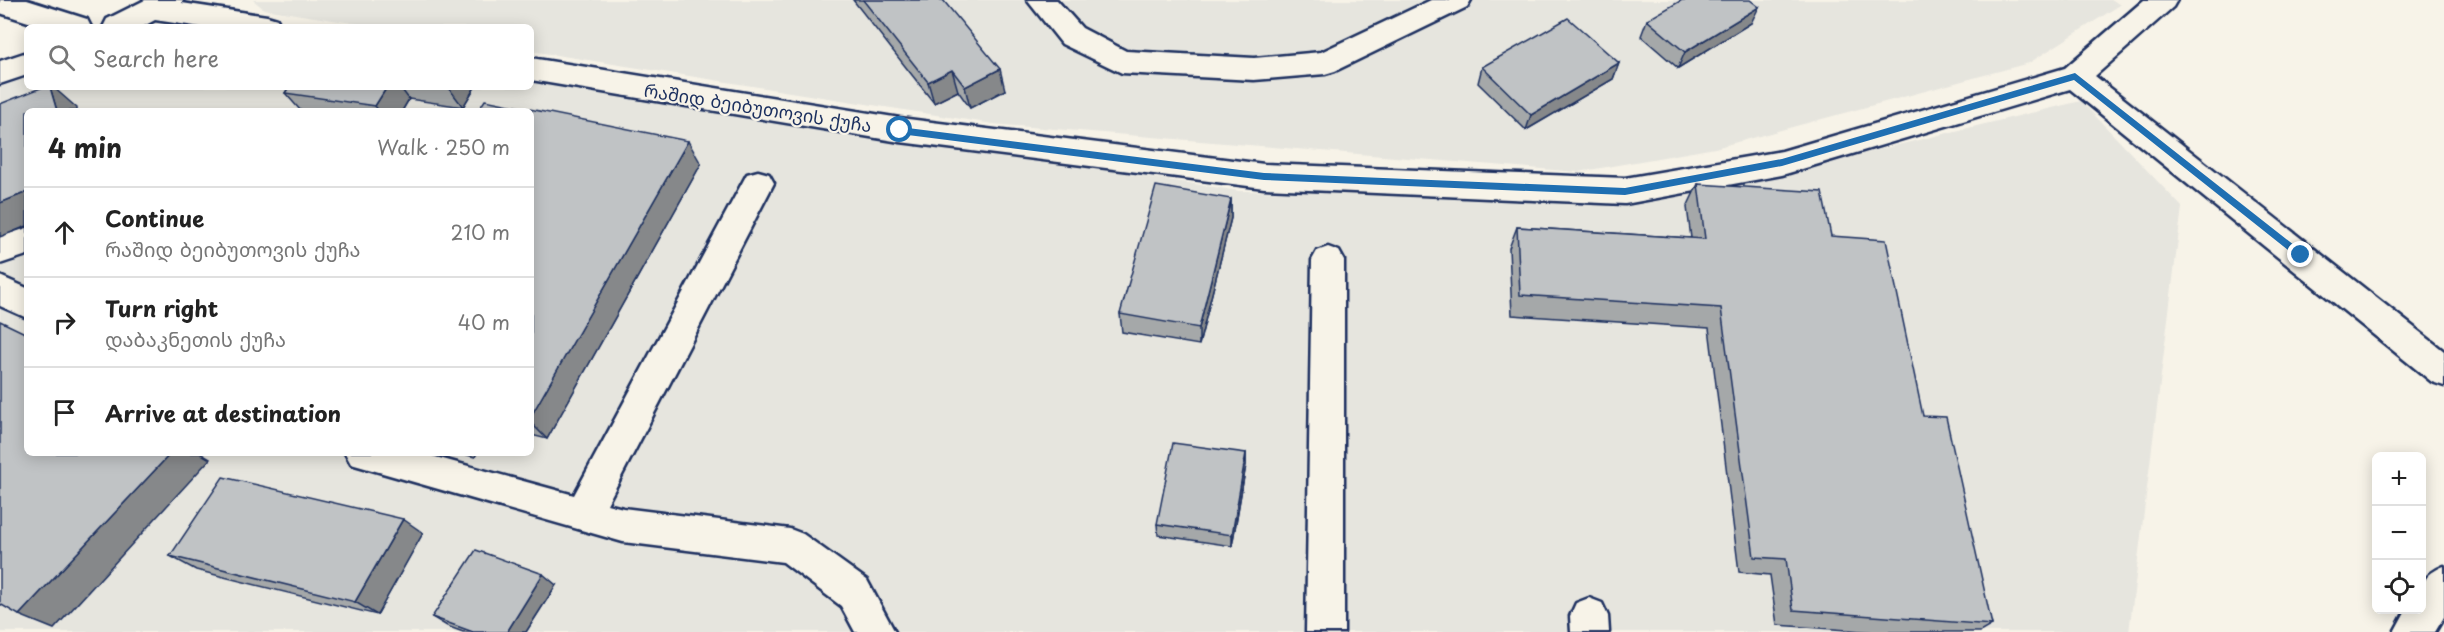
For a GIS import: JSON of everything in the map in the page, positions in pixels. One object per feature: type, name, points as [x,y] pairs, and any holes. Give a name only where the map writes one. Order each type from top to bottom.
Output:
[{"type":"street","points":[[1041,0],[1072,36],[1122,62],[1254,69],[1325,63],[1457,0]]},
{"type":"street","name":"რაშიდ ბეიბუთოვის ქუჩა","points":[[534,69],[900,130],[1264,176],[1625,191],[1782,163],[2075,76],[2163,0]]},
{"type":"street","points":[[0,2],[68,24]]},
{"type":"street","points":[[123,24],[162,4],[253,24]]},
{"type":"street","points":[[0,73],[24,64]]},
{"type":"street","points":[[2075,76],[2444,371]]},
{"type":"street","points":[[583,514],[758,183]]},
{"type":"street","points":[[0,251],[24,242]]},
{"type":"street","points":[[1326,632],[1328,260]]},
{"type":"street","points":[[0,290],[24,302]]},
{"type":"street","points":[[374,456],[623,525],[790,546],[854,594],[876,632]]},
{"type":"street","points":[[2413,632],[2444,584]]},
{"type":"shaded area","points":[[253,0],[2113,0],[2120,5],[2029,63],[1715,148],[1578,172],[993,124],[534,51],[534,24],[358,24],[264,9]]},
{"type":"shaded area","points":[[24,71],[24,90],[534,90],[534,80],[1239,191],[1682,197],[2081,101],[2182,207],[2129,632],[0,632],[0,81]]},
{"type":"building","points":[[863,0],[943,0],[1000,69],[965,87],[952,70],[928,82]]},
{"type":"building","points":[[1682,0],[1750,0],[1759,7],[1685,52],[1647,20]]},
{"type":"building","points":[[1568,18],[1619,63],[1531,115],[1482,67]]},
{"type":"building","points":[[35,90],[51,90],[56,108],[24,108],[24,193],[0,203],[0,104]]},
{"type":"building","points":[[287,90],[385,90],[375,106],[285,93]]},
{"type":"building","points":[[485,100],[525,108],[480,108]]},
{"type":"building","points":[[534,110],[688,141],[534,411]]},
{"type":"building","points":[[1698,184],[1822,192],[1831,236],[1886,240],[1923,416],[1946,417],[1992,625],[1793,610],[1786,559],[1754,557],[1721,308],[1520,295],[1517,227],[1705,239]]},
{"type":"building","points":[[1156,186],[1231,199],[1199,328],[1120,314]]},
{"type":"building","points":[[0,321],[24,333],[24,456],[168,456],[19,615],[0,604]]},
{"type":"building","points":[[1173,443],[1246,453],[1232,535],[1157,524]]},
{"type":"building","points":[[223,477],[403,519],[355,602],[170,556]]},
{"type":"building","points":[[476,550],[543,574],[507,632],[473,632],[432,617]]},
{"type":"route","points":[[900,130],[1264,176],[1625,191],[1782,163],[2075,76],[2301,255]]}]
